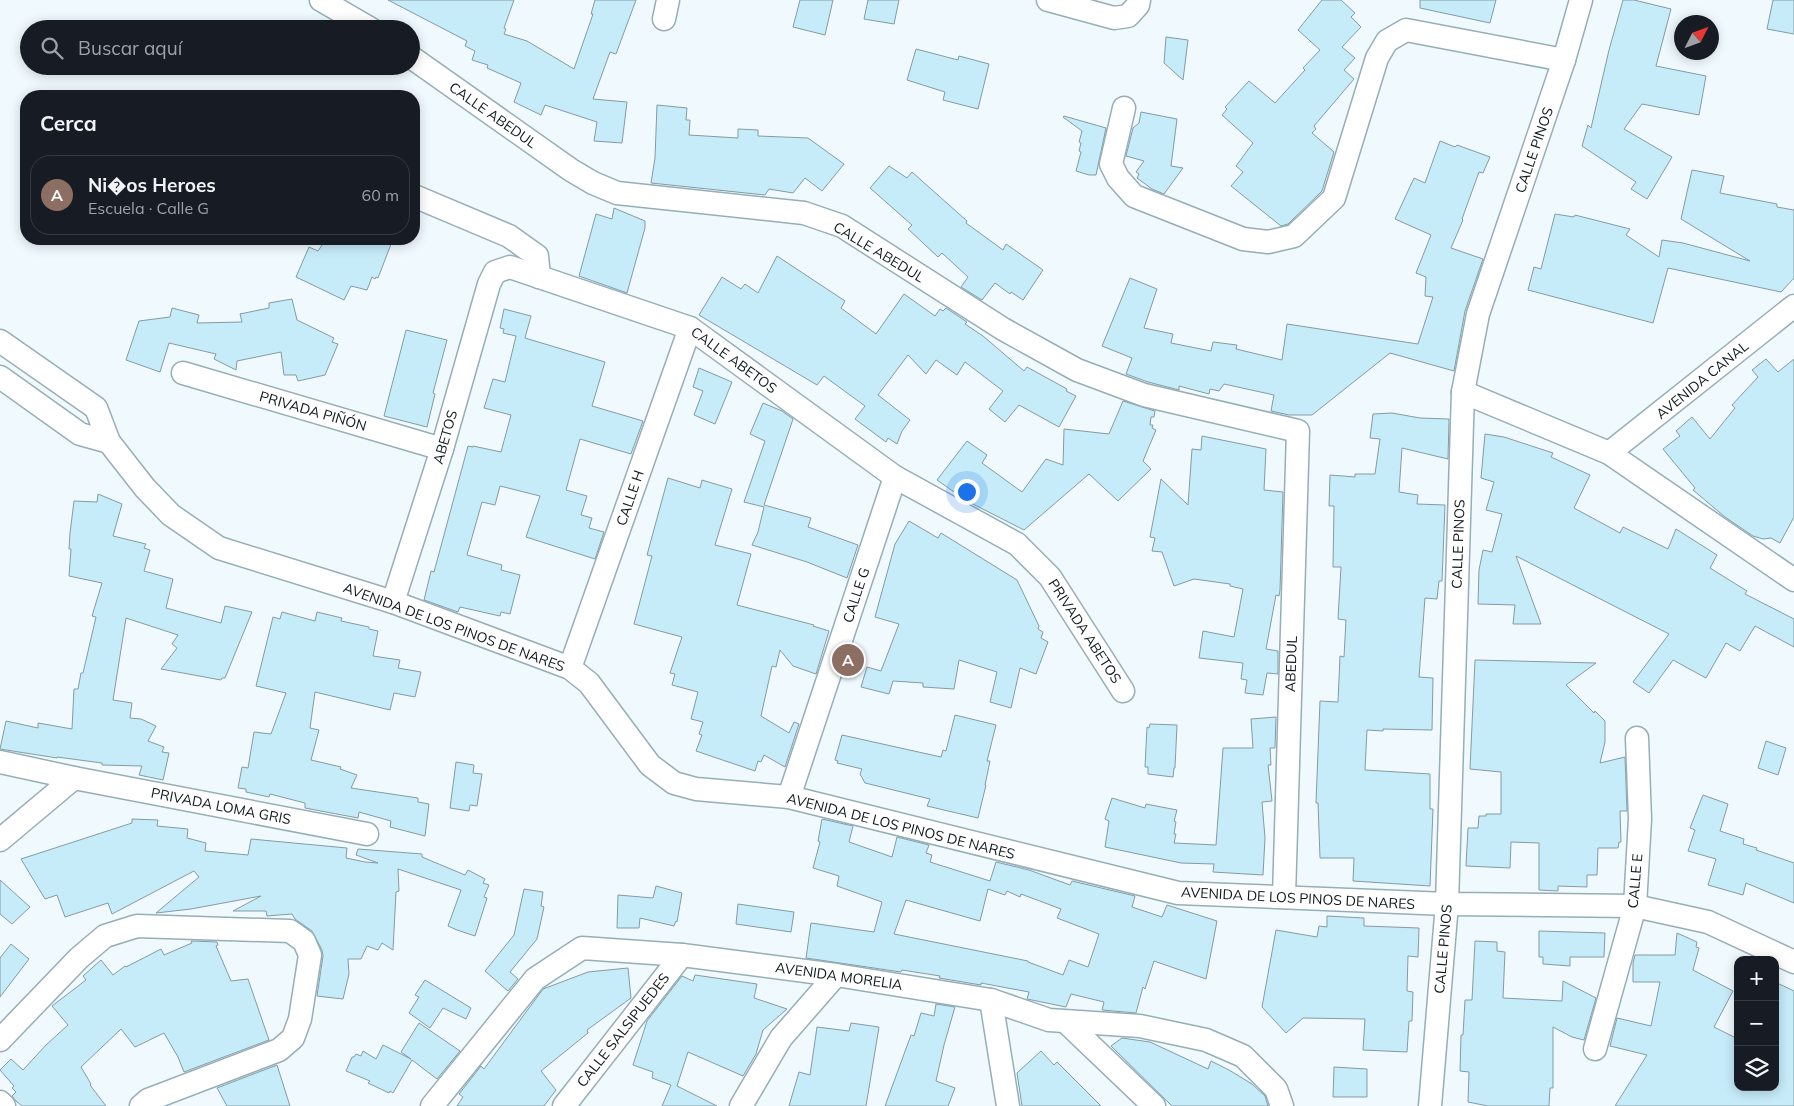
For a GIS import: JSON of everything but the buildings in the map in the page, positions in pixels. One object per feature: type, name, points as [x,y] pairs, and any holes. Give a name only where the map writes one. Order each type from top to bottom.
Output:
[{"type":"street","points":[[321,0],[355,20]]},
{"type":"street","points":[[1048,0],[1114,18],[1128,16],[1138,5],[1139,0]]},
{"type":"street","name":"CALLE PINOS","points":[[1430,1106],[1447,904],[1463,392],[1478,314],[1564,60],[1581,0]]},
{"type":"street","points":[[1124,108],[1111,164],[1118,178],[1134,196],[1243,239],[1268,242],[1294,236],[1334,198],[1377,58],[1388,42],[1406,30],[1564,60]]},
{"type":"street","name":"CALLE ABEDUL","points":[[420,63],[571,170],[593,183],[617,193],[804,213],[842,226],[1004,329],[1077,370],[1144,395],[1298,431]]},
{"type":"street","points":[[420,199],[509,236],[537,256],[540,278]]},
{"type":"street","name":"CALLE ABETOS","points":[[495,272],[510,267],[690,328],[895,477]]},
{"type":"street","name":"ABETOS","points":[[393,602],[442,449],[489,284],[495,272]]},
{"type":"street","name":"AVENIDA CANAL","points":[[1609,454],[1794,306]]},
{"type":"street","name":"CALLE H","points":[[570,668],[690,328]]},
{"type":"street","name":"AVENIDA DE LOS PINOS DE NARES","points":[[0,341],[96,408],[109,442],[145,488],[170,515],[219,548],[393,602],[570,668],[589,683],[650,765],[674,782],[696,789],[790,797],[1178,893],[1447,904],[1635,906],[1708,922],[1794,962]]},
{"type":"street","name":"PRIVADA PIÑÓN","points":[[183,373],[442,449]]},
{"type":"street","points":[[0,377],[80,434],[109,442]]},
{"type":"street","points":[[1463,392],[1609,454],[1793,577]]},
{"type":"street","name":"ABEDUL","points":[[1284,897],[1298,431]]},
{"type":"street","name":"PRIVADA ABETOS","points":[[895,477],[1018,544],[1050,577],[1123,690]]},
{"type":"street","name":"CALLE G","points":[[790,797],[895,477]]},
{"type":"street","name":"CALLE E","points":[[1595,1049],[1635,906],[1640,819],[1638,738]]},
{"type":"street","name":"PRIVADA LOMA GRIS","points":[[0,762],[367,834]]},
{"type":"street","points":[[0,840],[74,778]]},
{"type":"street","points":[[0,1040],[79,958],[105,936],[137,926],[290,931],[304,941],[310,955],[300,1019],[293,1038],[279,1050],[148,1100],[141,1106]]},
{"type":"street","name":"AVENIDA MORELIA","points":[[432,1106],[535,979],[582,948],[682,955],[836,975],[991,1000],[1049,1020],[1140,1026],[1206,1040],[1243,1056],[1276,1089],[1282,1106]]},
{"type":"street","name":"CALLE SALSIPUEDES","points":[[564,1106],[682,955]]},
{"type":"street","points":[[741,1106],[781,1038],[836,975]]},
{"type":"street","points":[[991,1000],[1008,1106]]},
{"type":"street","points":[[1066,1022],[1154,1106]]},
{"type":"street","points":[[0,1102],[4,1106]]},
{"type":"place","name":"Ni�os Heroes","points":[[848,660]]}]
